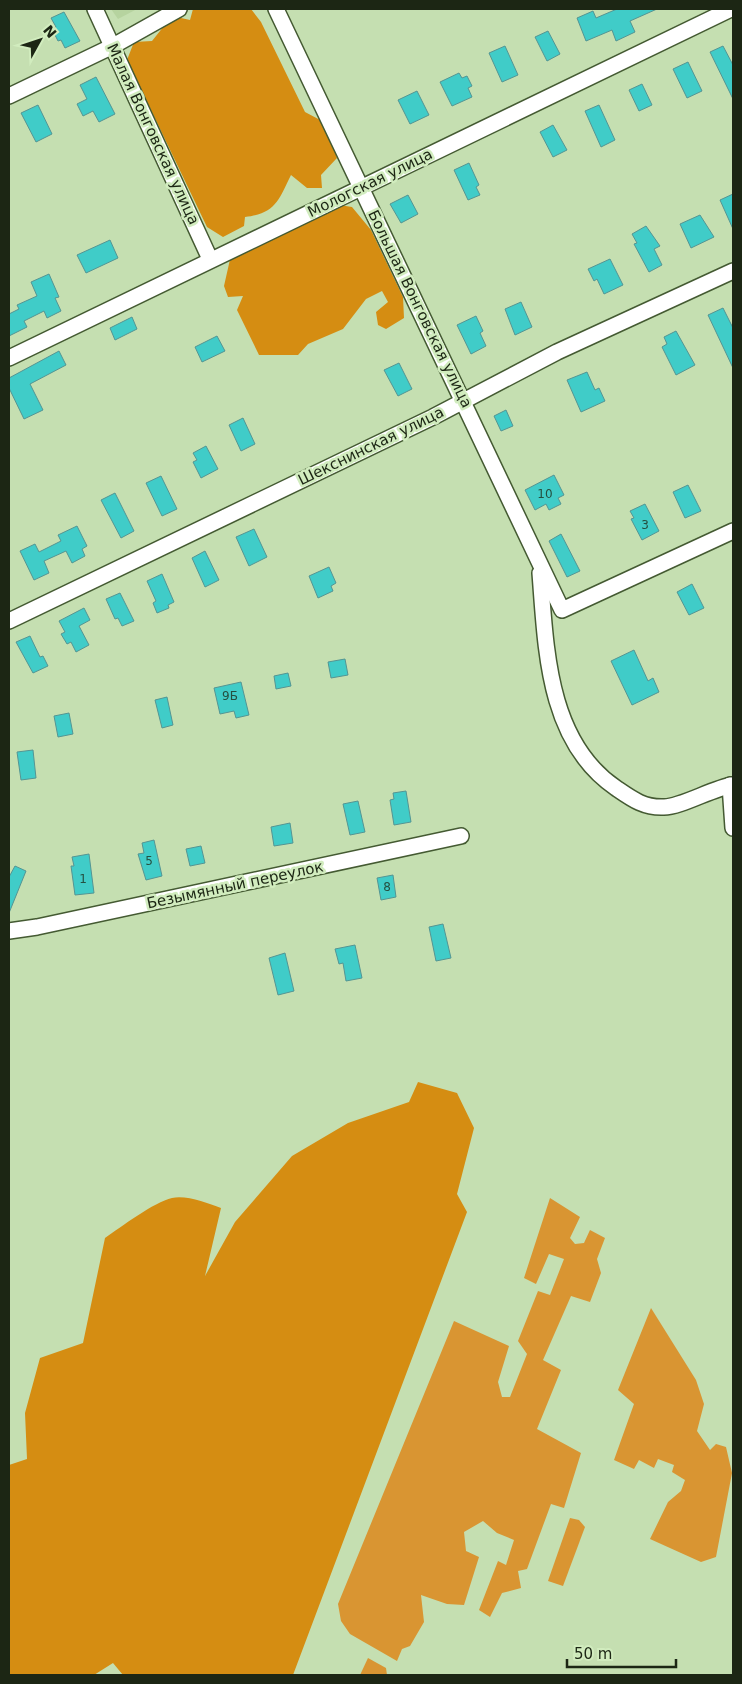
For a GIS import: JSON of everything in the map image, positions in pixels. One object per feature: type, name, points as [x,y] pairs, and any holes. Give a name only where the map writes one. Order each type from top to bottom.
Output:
[{"type":"street","name":"Малая Вонговская улица","points":[[95,9],[210,259]]},
{"type":"street","points":[[9,96],[113,46],[179,9]]},
{"type":"street","name":"Большая Вонговская улица","points":[[276,9],[562,610],[733,531]]},
{"type":"street","name":"Мологская улица","points":[[9,358],[190,272],[210,259],[731,9]]},
{"type":"street","name":"Шекснинская улица","points":[[9,622],[433,417],[557,352],[733,271]]},
{"type":"street","points":[[540,563],[546,660],[564,723],[587,762],[606,781],[640,805],[666,807],[732,785],[733,828]]},
{"type":"street","name":"Безымянный переулок","points":[[9,931],[46,925],[461,836]]},
{"type":"shaded area","points":[[111,9],[137,9],[118,19]]},
{"type":"shaded area","points":[[193,9],[251,9],[261,22],[305,112],[322,121],[331,139],[337,158],[321,175],[322,188],[307,188],[291,175],[279,199],[270,209],[245,217],[244,226],[223,237],[207,227],[127,60],[134,42],[152,41],[172,16],[190,20]]},
{"type":"shaded area","points":[[333,204],[352,207],[371,230],[403,297],[404,318],[386,329],[378,325],[376,312],[388,302],[382,291],[366,299],[343,329],[308,344],[298,355],[259,355],[237,310],[243,296],[228,297],[224,286],[231,255]]},
{"type":"shaded area","points":[[418,1082],[457,1093],[474,1128],[457,1194],[467,1212],[293,1675],[123,1675],[113,1663],[94,1675],[9,1675],[9,1465],[27,1459],[25,1413],[40,1358],[83,1343],[105,1238],[147,1210],[172,1198],[190,1199],[221,1208],[205,1276],[235,1222],[292,1156],[348,1123],[409,1102]]},
{"type":"shaded area","points":[[550,1198],[580,1217],[570,1238],[575,1244],[584,1243],[590,1230],[605,1238],[597,1259],[601,1273],[590,1302],[571,1296],[543,1360],[561,1370],[537,1429],[581,1453],[564,1508],[551,1504],[527,1569],[518,1571],[521,1588],[502,1593],[490,1617],[479,1610],[498,1561],[506,1565],[514,1540],[497,1533],[483,1521],[464,1532],[466,1551],[479,1557],[464,1605],[447,1604],[421,1595],[424,1622],[410,1646],[402,1649],[397,1661],[350,1634],[341,1621],[338,1604],[454,1321],[509,1346],[498,1382],[502,1397],[510,1397],[527,1354],[518,1341],[538,1291],[550,1295],[564,1259],[549,1254],[536,1284],[524,1278]]},
{"type":"shaded area","points":[[651,1308],[696,1380],[704,1404],[697,1431],[710,1450],[716,1444],[726,1447],[732,1473],[716,1557],[701,1562],[650,1539],[668,1502],[681,1491],[685,1480],[672,1472],[674,1465],[658,1459],[654,1468],[639,1460],[634,1469],[614,1460],[634,1404],[618,1390]]},
{"type":"shaded area","points":[[570,1518],[579,1520],[585,1527],[563,1586],[548,1581]]},
{"type":"shaded area","points":[[368,1658],[386,1668],[387,1675],[360,1675]]},
{"type":"building","points":[[617,9],[657,9],[630,21],[635,32],[616,41],[612,30],[586,41],[577,18],[593,11],[596,18]]},
{"type":"building","points":[[64,12],[80,41],[65,48],[61,40],[58,41],[52,29],[56,27],[51,18]]},
{"type":"building","points":[[548,31],[560,54],[547,61],[535,37]]},
{"type":"building","points":[[505,46],[518,75],[502,82],[489,53]]},
{"type":"building","points":[[723,46],[733,65],[733,99],[710,52]]},
{"type":"building","points":[[688,62],[702,91],[687,98],[673,69]]},
{"type":"building","points":[[459,73],[462,78],[467,76],[472,86],[468,88],[472,97],[452,106],[440,82]]},
{"type":"building","points":[[96,77],[115,114],[99,122],[93,111],[83,116],[77,104],[87,99],[80,85]]},
{"type":"building","points":[[642,84],[652,105],[639,111],[629,90]]},
{"type":"building","points":[[417,91],[429,115],[410,124],[398,100]]},
{"type":"building","points":[[38,105],[52,134],[36,142],[21,113]]},
{"type":"building","points":[[599,105],[615,140],[601,147],[585,111]]},
{"type":"building","points":[[553,125],[567,150],[553,157],[540,132]]},
{"type":"building","points":[[469,163],[479,185],[476,187],[480,195],[468,200],[454,170]]},
{"type":"building","points":[[733,194],[733,229],[720,200]]},
{"type":"building","points":[[408,195],[418,214],[401,223],[390,204]]},
{"type":"building","points":[[700,215],[714,237],[691,248],[680,224]]},
{"type":"building","points":[[646,226],[660,246],[654,249],[662,265],[649,272],[634,244],[637,243],[632,234]]},
{"type":"building","points":[[110,240],[118,258],[86,273],[77,255]]},
{"type":"building","points":[[610,259],[623,285],[604,294],[597,279],[594,281],[588,269]]},
{"type":"building","points":[[49,274],[59,297],[55,298],[61,311],[47,318],[44,311],[24,321],[27,327],[9,336],[9,314],[19,309],[17,305],[37,296],[31,282]]},
{"type":"building","points":[[521,302],[532,327],[515,335],[505,309]]},
{"type":"building","points":[[723,308],[733,328],[733,368],[708,315]]},
{"type":"building","points":[[476,316],[483,331],[480,333],[486,346],[471,354],[457,325]]},
{"type":"building","points":[[132,317],[137,329],[115,340],[110,328]]},
{"type":"building","points":[[676,331],[695,365],[676,375],[662,347],[667,344],[664,337]]},
{"type":"building","points":[[217,336],[225,351],[202,362],[195,347]]},
{"type":"building","points":[[59,351],[66,365],[30,384],[43,410],[24,419],[9,388],[9,378]]},
{"type":"building","points":[[399,363],[412,389],[398,396],[384,370]]},
{"type":"building","points":[[587,372],[595,390],[599,388],[605,401],[581,412],[567,380]]},
{"type":"building","points":[[506,410],[513,426],[501,431],[494,416]]},
{"type":"building","points":[[243,418],[255,444],[241,451],[229,425]]},
{"type":"building","points":[[206,446],[218,469],[201,478],[193,462],[197,460],[193,453]]},
{"type":"building","points":[[554,475],[564,495],[558,498],[561,504],[549,510],[546,504],[535,510],[525,490]]},
{"type":"building","points":[[161,476],[177,509],[162,516],[146,483]]},
{"type":"building","points":[[688,485],[701,511],[685,518],[673,492]]},
{"type":"building","points":[[115,493],[134,531],[121,538],[101,500]]},
{"type":"building","points":[[645,504],[659,531],[642,540],[631,519],[634,518],[630,511]]},
{"type":"building","points":[[77,526],[87,546],[82,549],[85,556],[72,563],[66,551],[44,561],[49,573],[34,580],[20,551],[35,544],[39,552],[61,541],[58,535]]},
{"type":"building","points":[[254,529],[267,557],[249,566],[236,537]]},
{"type":"building","points":[[561,534],[580,571],[567,577],[549,541]]},
{"type":"building","points":[[205,551],[219,580],[205,587],[192,558]]},
{"type":"building","points":[[329,567],[336,583],[331,586],[333,591],[318,598],[309,576]]},
{"type":"building","points":[[162,574],[174,602],[168,605],[169,608],[157,613],[153,603],[156,601],[147,581]]},
{"type":"building","points":[[692,584],[704,608],[689,615],[677,592]]},
{"type":"building","points":[[120,593],[134,621],[122,626],[118,618],[115,619],[106,599]]},
{"type":"building","points":[[84,608],[90,620],[79,626],[89,645],[76,652],[71,642],[67,644],[61,634],[65,632],[59,621]]},
{"type":"building","points":[[30,636],[40,657],[43,656],[48,666],[33,673],[16,642]]},
{"type":"building","points":[[634,650],[648,681],[653,678],[659,692],[632,705],[611,661]]},
{"type":"building","points":[[345,659],[348,675],[331,678],[328,662]]},
{"type":"building","points":[[288,673],[291,686],[276,689],[274,676]]},
{"type":"building","points":[[241,682],[249,715],[236,718],[234,711],[220,714],[214,688]]},
{"type":"building","points":[[167,697],[173,725],[162,728],[155,700]]},
{"type":"building","points":[[69,713],[73,734],[58,737],[54,716]]},
{"type":"building","points":[[33,750],[36,778],[21,780],[17,752]]},
{"type":"building","points":[[406,791],[411,822],[394,825],[390,800],[394,799],[393,793]]},
{"type":"building","points":[[358,801],[365,832],[350,835],[343,804]]},
{"type":"building","points":[[290,823],[293,843],[274,846],[271,827]]},
{"type":"building","points":[[154,840],[162,876],[146,880],[138,854],[144,853],[142,843]]},
{"type":"building","points":[[201,846],[205,863],[190,866],[186,849]]},
{"type":"building","points":[[89,854],[94,893],[75,895],[71,866],[74,866],[72,857]]},
{"type":"building","points":[[15,866],[26,871],[9,913],[9,877]]},
{"type":"building","points":[[393,875],[396,897],[381,900],[377,878]]},
{"type":"building","points":[[443,924],[451,958],[436,961],[429,927]]},
{"type":"building","points":[[355,945],[362,978],[346,981],[343,963],[339,964],[335,949]]},
{"type":"building","points":[[285,953],[294,991],[278,995],[269,958]]}]
